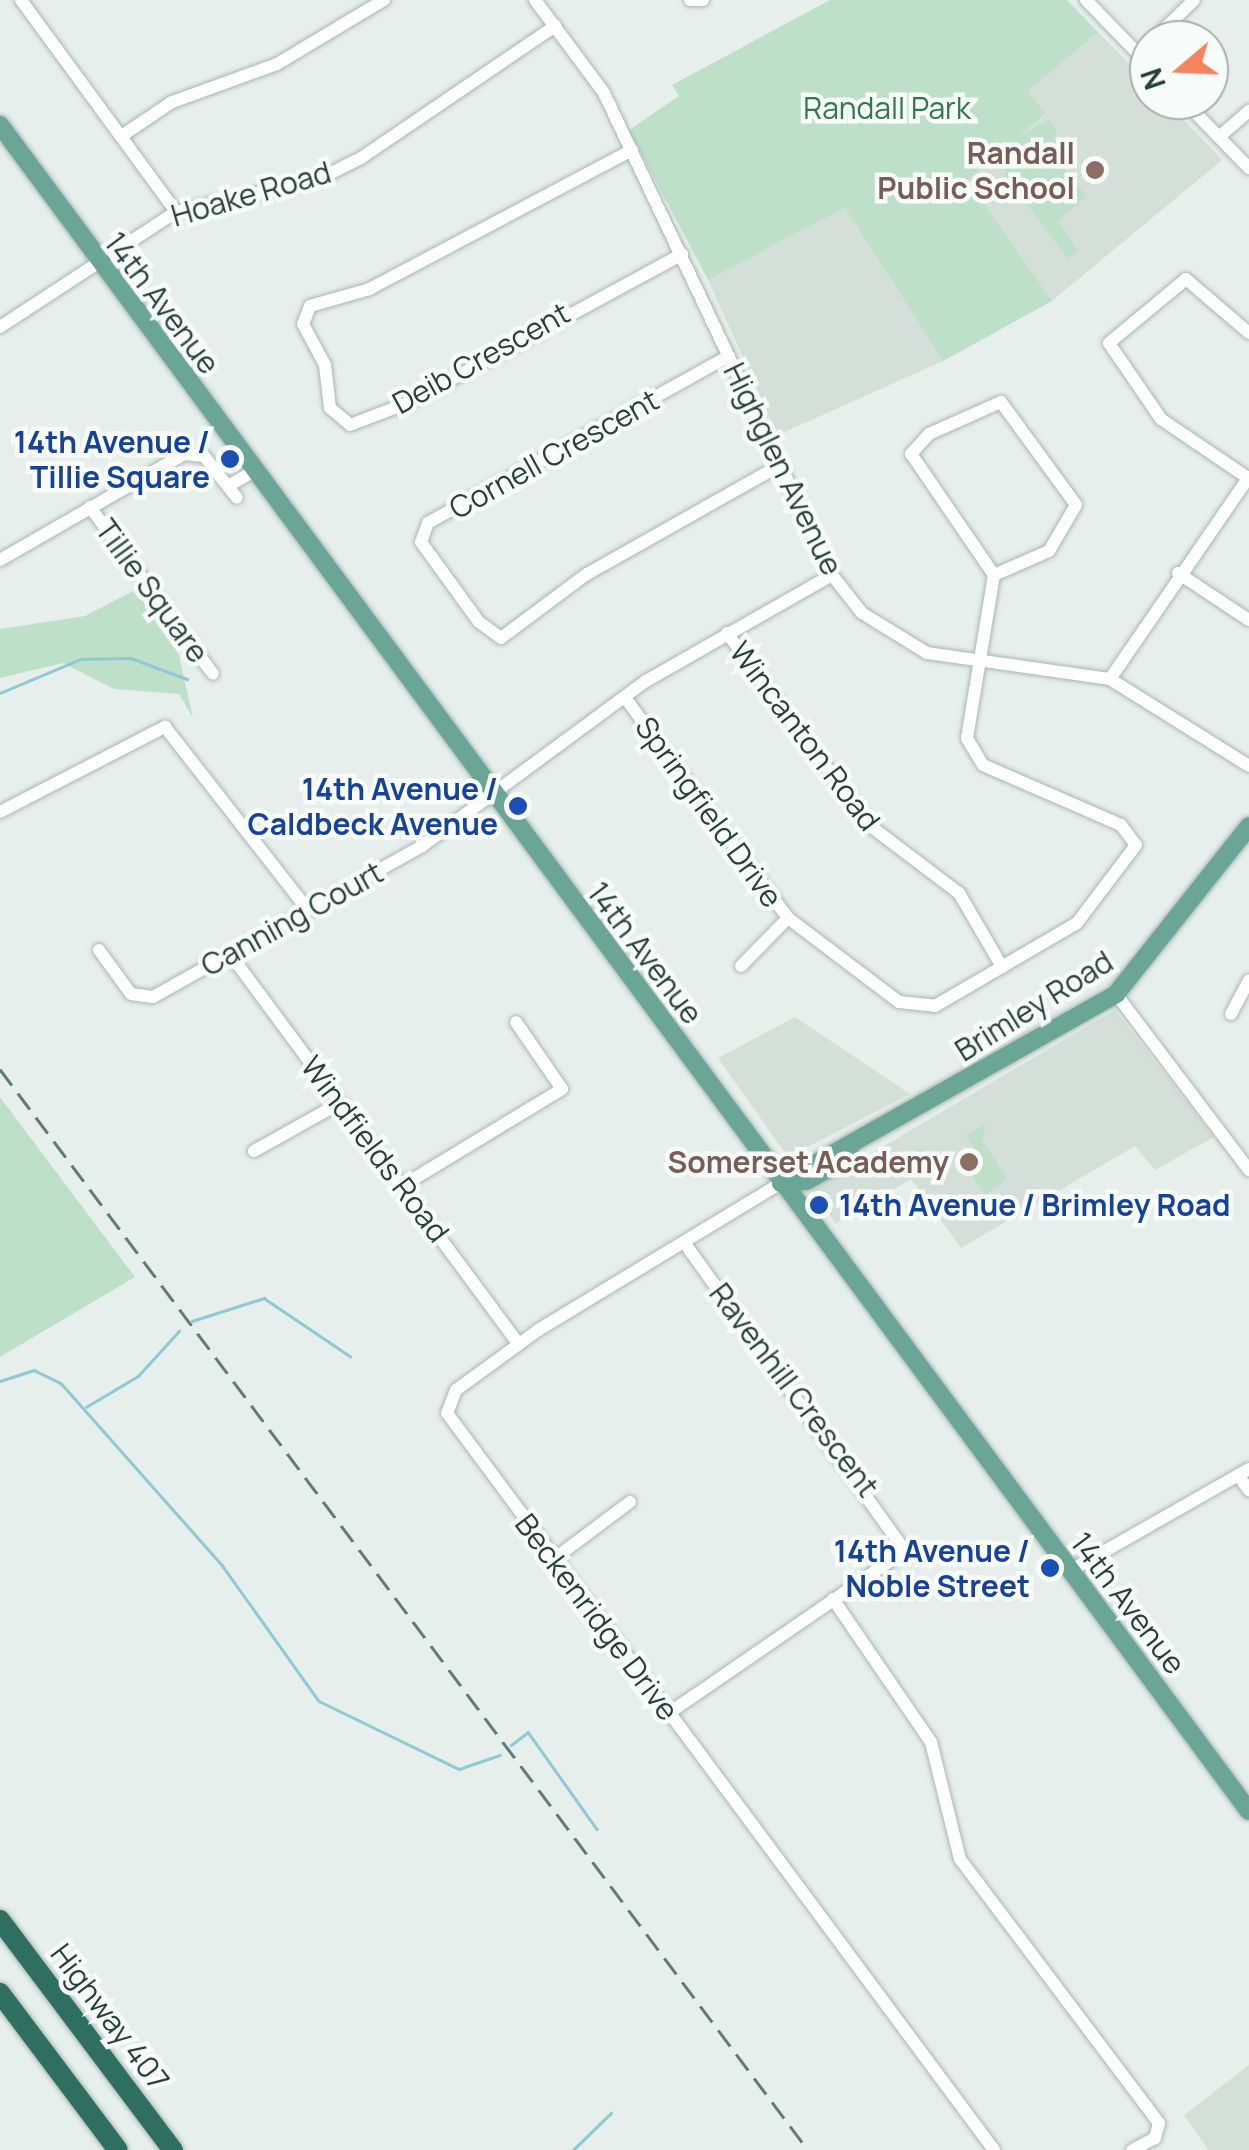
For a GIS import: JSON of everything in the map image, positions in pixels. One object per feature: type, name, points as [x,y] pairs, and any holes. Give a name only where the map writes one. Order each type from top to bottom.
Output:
[{"type":"highway","name":"Highway 407","points":[[0,1920],[173,2150]]},
{"type":"highway","points":[[0,1993],[115,2150]]},
{"type":"highway","points":[[125,2086],[191,2150]]},
{"type":"main road","name":"14th Avenue","points":[[0,126],[95,260],[1249,1811]]},
{"type":"main road","name":"Brimley Road","points":[[781,1183],[834,1146],[851,1145],[1116,994],[1249,826]]},
{"type":"street","points":[[21,0],[176,212]]},
{"type":"street","points":[[123,135],[172,102],[277,64],[383,0]]},
{"type":"street","name":"Highglen Avenue","points":[[535,0],[632,150],[832,575],[893,638],[976,660],[1110,679],[1249,766]]},
{"type":"street","points":[[690,0],[704,0]]},
{"type":"street","points":[[1086,0],[1129,45]]},
{"type":"street","points":[[1174,20],[1194,0]]},
{"type":"street","name":"Hoake Road","points":[[0,328],[95,260],[176,212],[340,169],[554,26]]},
{"type":"street","points":[[1219,137],[1249,111]]},
{"type":"street","points":[[1202,120],[1249,168]]},
{"type":"street","name":"Deib Crescent","points":[[632,150],[370,290],[310,306],[303,324],[325,365],[330,408],[350,424],[408,403],[682,254]]},
{"type":"street","points":[[1110,679],[1178,573],[1248,477],[1161,419],[1109,343],[1186,279],[1249,333]]},
{"type":"street","name":"Cornell Crescent","points":[[729,356],[428,522],[421,542],[501,638],[588,574],[778,466]]},
{"type":"street","points":[[976,660],[994,575],[910,454],[929,434],[1001,402],[1076,505],[1049,552],[994,575]]},
{"type":"street","name":"Tillie Square","points":[[0,560],[192,452],[232,492],[254,472]]},
{"type":"street","name":"Tillie Square","points":[[90,507],[213,674]]},
{"type":"street","points":[[1178,573],[1249,620]]},
{"type":"street","name":"Canning Court","points":[[99,950],[145,1000],[308,910],[494,796],[626,699],[727,634],[832,575]]},
{"type":"street","name":"Wincanton Road","points":[[727,634],[869,825],[959,893],[1002,967]]},
{"type":"street","name":"Springfield Drive","points":[[626,699],[788,918],[910,1008],[935,1006],[1077,923],[1136,844],[1121,825],[978,761],[966,730],[976,660]]},
{"type":"street","points":[[0,812],[165,727],[308,910]]},
{"type":"street","points":[[741,966],[788,918]]},
{"type":"street","name":"Windfields Road","points":[[230,954],[519,1344]]},
{"type":"street","points":[[1231,1014],[1249,980]]},
{"type":"street","points":[[1116,994],[1249,1170]]},
{"type":"street","points":[[402,1186],[562,1089],[516,1022]]},
{"type":"street","points":[[254,1151],[340,1103]]},
{"type":"street","name":"Beckenridge Drive","points":[[781,1183],[519,1344],[456,1390],[447,1413],[994,2150]]},
{"type":"street","name":"Ravenhill Crescent","points":[[669,1714],[833,1599],[902,1558],[904,1540],[684,1242]]},
{"type":"street","points":[[1070,1572],[1244,1472],[1249,1490]]},
{"type":"street","points":[[554,1558],[630,1502]]},
{"type":"street","points":[[833,1599],[931,1742],[960,1858],[1159,2123],[1154,2138],[1132,2150]]},
{"type":"shaded area","name":"Randall Public School","points":[[1098,32],[1129,64],[1129,120],[1184,120],[1222,160],[1052,301],[968,180],[1045,115],[1027,91]]},
{"type":"shaded area","points":[[845,208],[943,361],[778,435],[708,280]]},
{"type":"shaded area","points":[[1115,1010],[1214,1137],[1155,1170],[1135,1146],[961,1248],[911,1179],[836,1224],[811,1189]]},
{"type":"shaded area","points":[[795,1017],[910,1094],[788,1157],[718,1058]]},
{"type":"shaded area","points":[[1249,2065],[1249,2150],[1208,2150],[1184,2115]]},
{"type":"green space","name":"Randall Park","points":[[830,0],[1067,0],[1098,32],[1028,91],[1045,114],[1018,138],[1049,119],[1056,130],[1052,152],[1086,196],[1059,221],[1078,251],[1068,259],[1005,175],[1004,150],[968,180],[1052,301],[943,361],[845,208],[708,280],[629,130],[679,96],[672,85]]},
{"type":"green space","points":[[135,590],[177,647],[193,718],[179,694],[114,689],[63,663],[0,678],[0,629],[85,616]]},
{"type":"green space","points":[[0,1097],[135,1277],[0,1357]]},
{"type":"green space","points":[[986,1124],[982,1140],[1007,1178],[986,1195],[966,1167],[979,1159],[966,1135]]},
{"type":"waterway","points":[[0,693],[81,659],[131,658],[187,679]]},
{"type":"waterway","points":[[192,1321],[264,1298],[350,1356]]},
{"type":"waterway","points":[[86,1407],[138,1376],[179,1331]]},
{"type":"waterway","points":[[0,1381],[34,1370],[61,1383],[222,1565],[319,1701],[459,1769],[500,1755]]},
{"type":"waterway","points":[[511,1745],[528,1732],[597,1829]]},
{"type":"waterway","points":[[573,2150],[611,2113]]},
{"type":"railway","points":[[0,1069],[808,2150]]},
{"type":"place","name":"Randall Public School","points":[[1095,170]]},
{"type":"place","name":"14th Avenue / Tillie Square","points":[[230,459]]},
{"type":"place","name":"14th Avenue / Caldbeck Avenue","points":[[518,806]]},
{"type":"place","name":"Somerset Academy","points":[[969,1162]]},
{"type":"place","name":"14th Avenue / Brimley Road","points":[[819,1205]]},
{"type":"place","name":"14th Avenue / Noble Street","points":[[1050,1568]]}]
